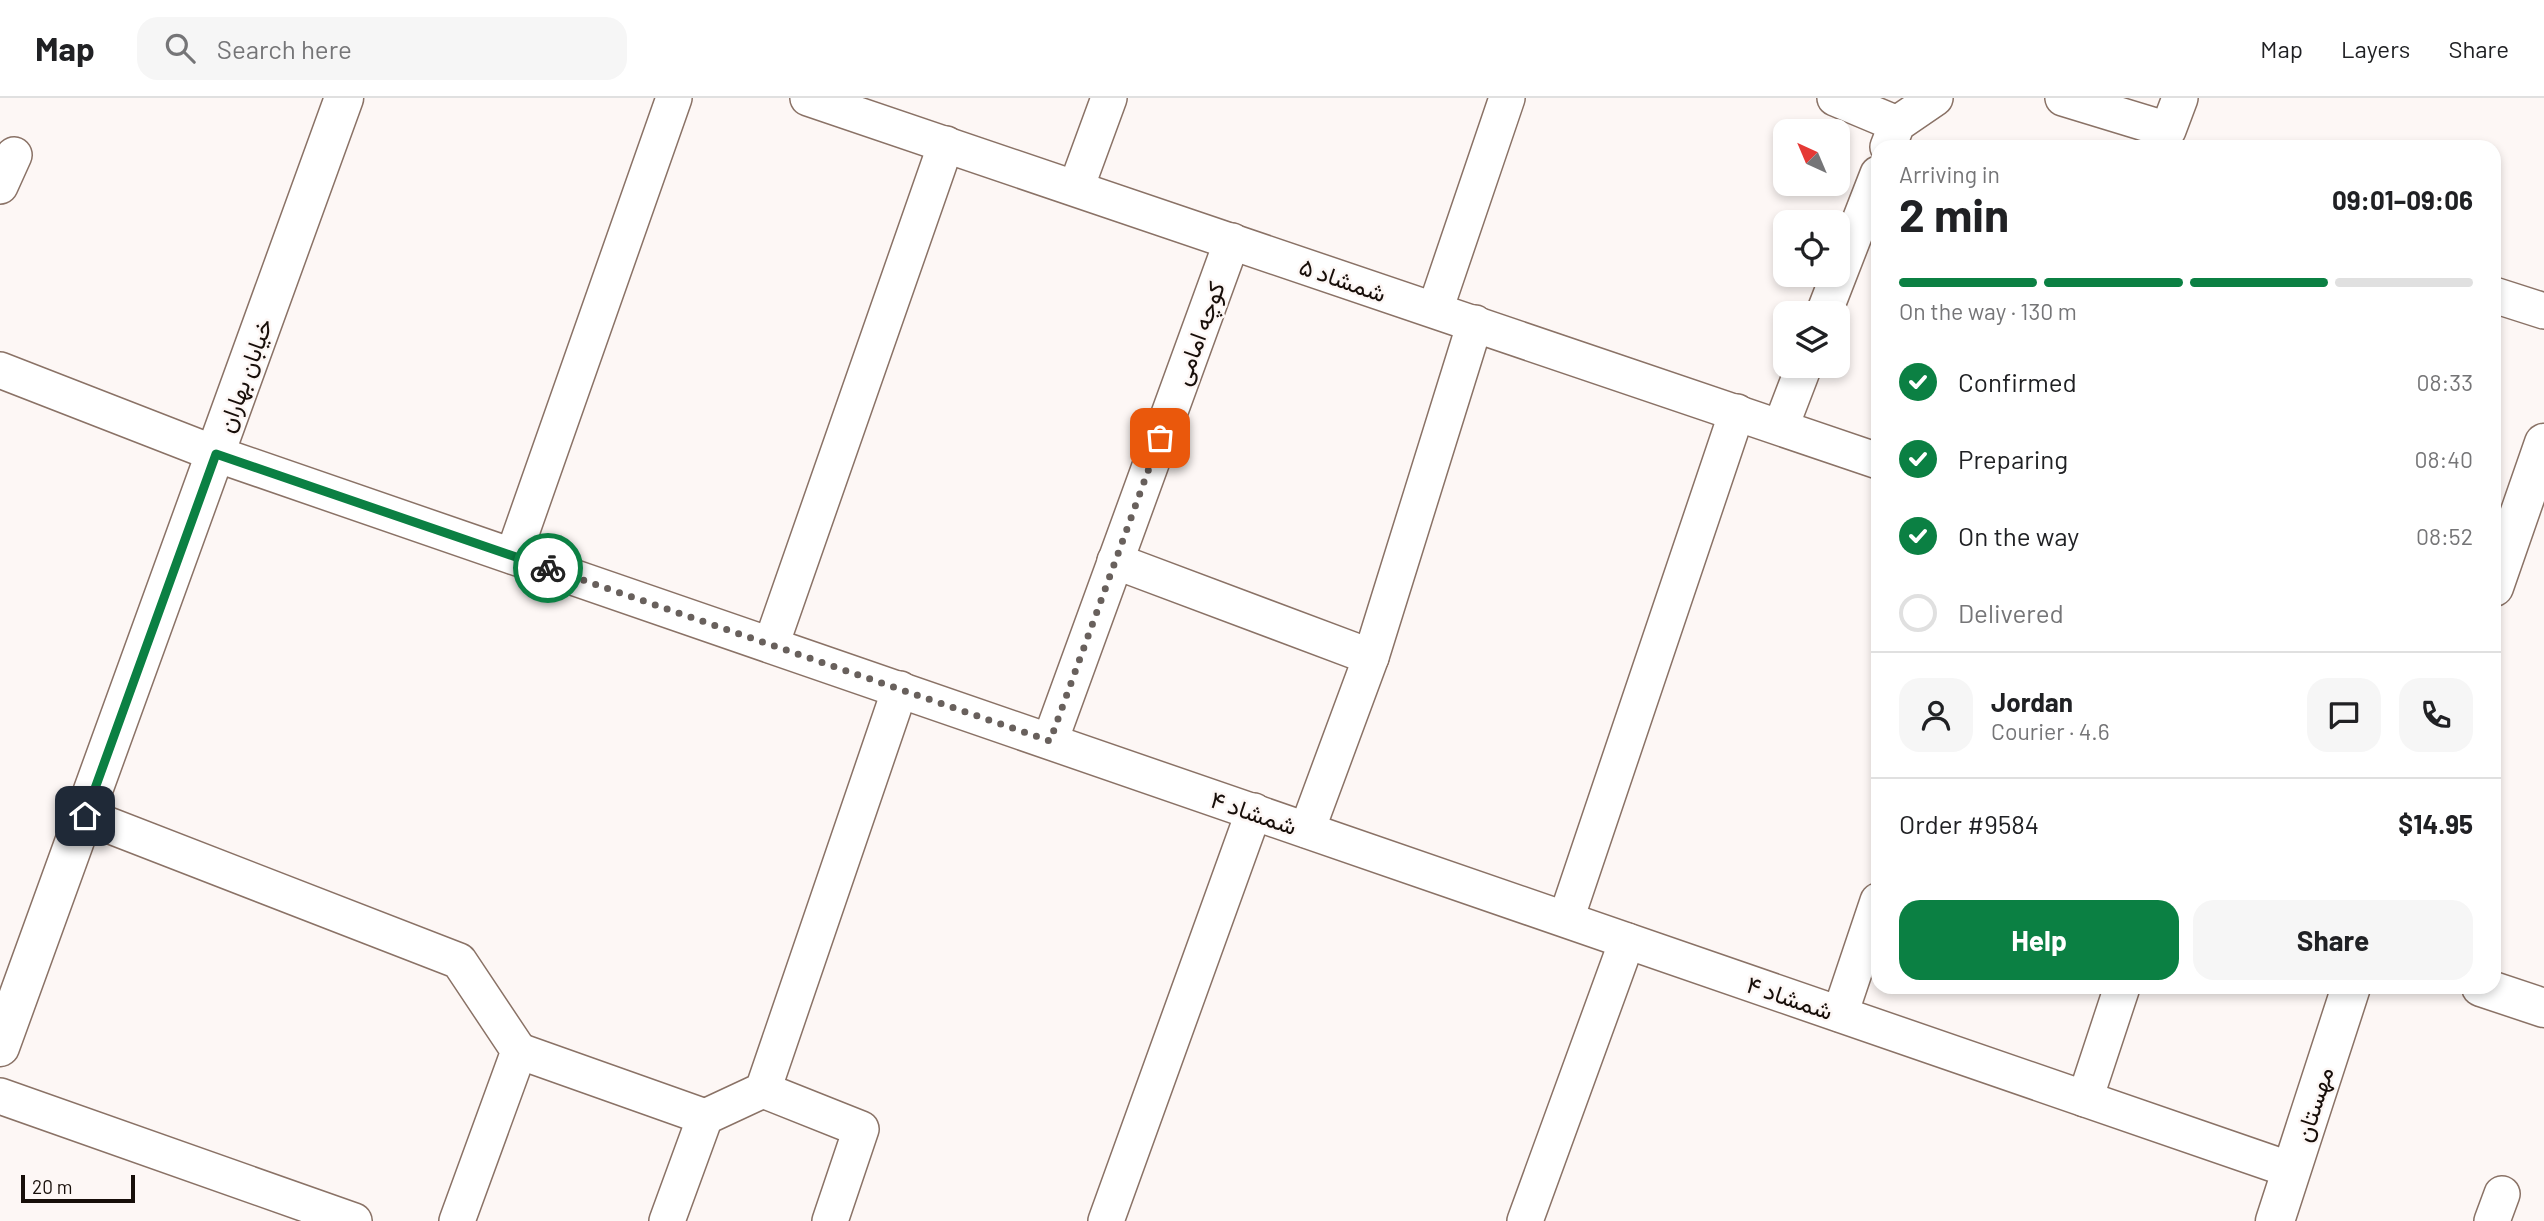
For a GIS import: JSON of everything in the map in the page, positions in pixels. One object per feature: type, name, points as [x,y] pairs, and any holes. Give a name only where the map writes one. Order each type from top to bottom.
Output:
[{"type":"street","name":"خیابان بهاران","points":[[0,1047],[344,98]]},
{"type":"street","points":[[513,556],[674,98]]},
{"type":"street","name":"شمشاد ۵","points":[[808,98],[1871,458]]},
{"type":"street","points":[[1076,188],[1109,98]]},
{"type":"street","points":[[1435,310],[1507,98]]},
{"type":"street","points":[[1835,98],[1893,135],[1935,98]]},
{"type":"street","points":[[2063,98],[2168,130],[2180,98]]},
{"type":"street","points":[[771,645],[946,144]]},
{"type":"street","points":[[1829,301],[1871,192]]},
{"type":"street","name":"کوچه امامی","points":[[1050,741],[1232,241]]},
{"type":"street","points":[[2501,297],[2544,311]]},
{"type":"street","points":[[1307,830],[1371,657],[1475,323]]},
{"type":"street","name":"شمشاد ۴","points":[[0,370],[216,454],[2291,1170]]},
{"type":"street","points":[[1781,426],[1799,378]]},
{"type":"street","points":[[1566,919],[1737,412]]},
{"type":"street","points":[[2501,567],[2544,443]]},
{"type":"street","points":[[1115,561],[1371,657]]},
{"type":"street","points":[[667,1221],[705,1117],[762,1090],[900,689]]},
{"type":"street","points":[[1106,1221],[1254,811]]},
{"type":"street","points":[[85,816],[459,961],[519,1052],[705,1117]]},
{"type":"street","points":[[1840,1014],[1871,922]]},
{"type":"street","points":[[1525,1221],[1627,941]]},
{"type":"street","points":[[2501,993],[2544,1008]]},
{"type":"street","points":[[2085,1099],[2120,994]]},
{"type":"street","name":"مهستان","points":[[2275,1221],[2349,994]]},
{"type":"street","points":[[457,1221],[519,1052]]},
{"type":"street","points":[[762,1090],[861,1129],[830,1221]]},
{"type":"street","points":[[0,1096],[354,1221]]},
{"type":"way so far","points":[[548,568],[1050,741],[1160,438]]},
{"type":"route","points":[[85,816],[216,454],[548,568]]}]
